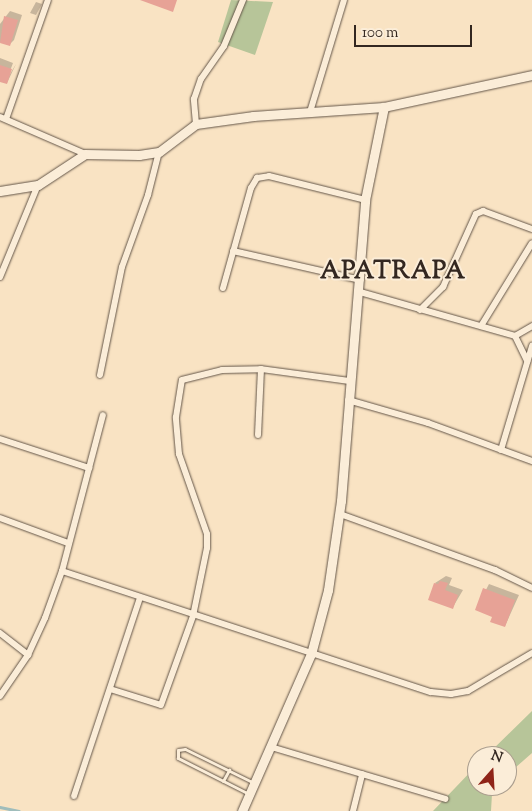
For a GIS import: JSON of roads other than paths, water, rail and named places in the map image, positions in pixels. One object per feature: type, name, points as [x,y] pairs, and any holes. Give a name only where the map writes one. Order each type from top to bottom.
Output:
[{"type":"street","points":[[48,0],[3,118],[85,154],[139,155],[158,152],[196,124],[310,112],[384,108],[532,75]]},
{"type":"street","points":[[196,124],[194,99],[201,79],[224,46],[243,0]]},
{"type":"street","points":[[310,112],[344,0]]},
{"type":"street","points":[[242,811],[311,654],[328,590],[340,514],[348,400],[361,280],[365,200],[384,108]]},
{"type":"street","points":[[100,374],[122,266],[148,195],[158,152]]},
{"type":"street","points":[[0,191],[38,184],[85,154]]},
{"type":"street","points":[[223,288],[250,188],[257,178],[269,176],[365,200]]},
{"type":"street","points":[[0,277],[38,184]]},
{"type":"street","points":[[420,310],[444,287],[476,214],[483,211],[532,229]]},
{"type":"street","points":[[481,326],[532,243]]},
{"type":"street","points":[[233,252],[361,280]]},
{"type":"street","points":[[360,292],[515,336],[532,326]]},
{"type":"street","points":[[515,336],[527,361]]},
{"type":"street","points":[[502,450],[532,346]]},
{"type":"street","points":[[110,689],[161,705],[192,616],[207,548],[207,534],[179,454],[176,417],[181,382],[184,379],[222,370],[261,369],[350,381]]},
{"type":"street","points":[[258,436],[261,369]]},
{"type":"street","points":[[348,400],[428,423],[532,461]]},
{"type":"street","points":[[0,696],[28,655],[62,571],[68,542],[103,415]]},
{"type":"street","points":[[0,439],[89,468]]},
{"type":"street","points":[[340,514],[495,570],[532,588]]},
{"type":"street","points":[[0,518],[68,542]]},
{"type":"street","points":[[62,571],[192,616],[431,692],[451,694],[468,691],[532,653]]},
{"type":"street","points":[[74,796],[140,598]]},
{"type":"street","points":[[0,633],[28,655]]},
{"type":"street","points":[[271,747],[445,799]]},
{"type":"street","points":[[353,811],[362,774]]},
{"type":"lane","points":[[250,794],[178,758],[177,752],[185,748],[255,783]]},
{"type":"lane","points":[[223,781],[229,770]]},
{"type":"waterway","points":[[0,807],[19,811]]},
{"type":"district","name":"APATRAPA","points":[[393,272]]}]
